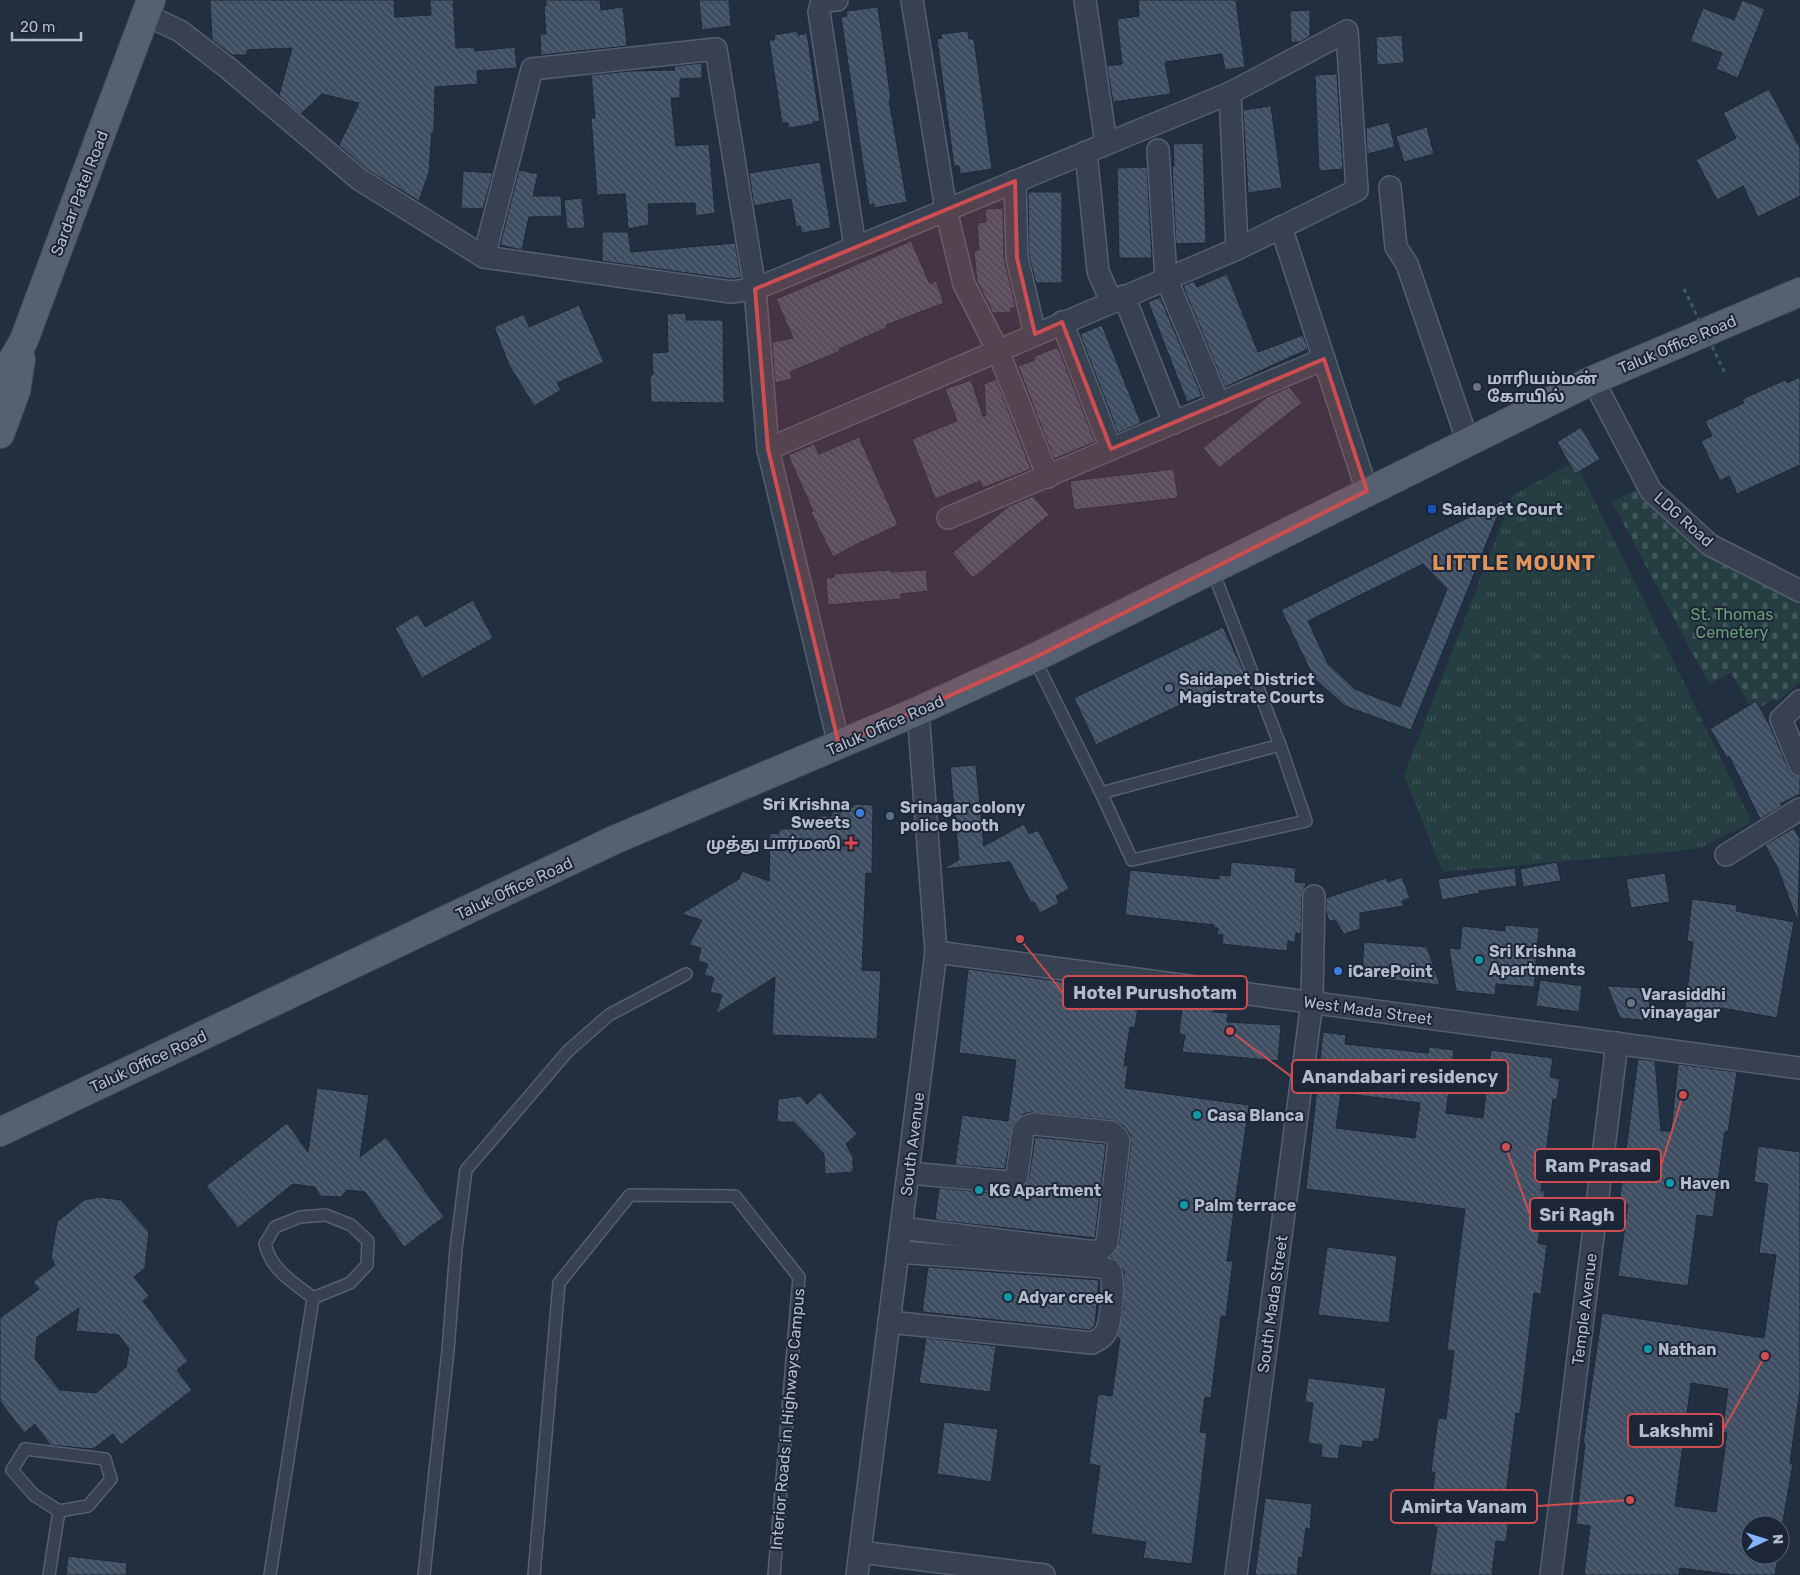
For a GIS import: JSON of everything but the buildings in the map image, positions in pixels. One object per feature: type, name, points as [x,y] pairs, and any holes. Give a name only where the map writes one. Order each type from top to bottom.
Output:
[{"type":"main road","name":"Sardar Patel Road","points":[[0,382],[24,340],[148,8]]},
{"type":"main road","name":"Taluk Office Road","points":[[0,1132],[614,840],[918,711],[1034,658],[1593,380],[1800,292]]},
{"type":"main road","points":[[0,434],[16,391],[24,340]]},
{"type":"main road","points":[[0,1119],[76,1096]]},
{"type":"street","points":[[837,0],[822,1],[819,12],[855,247]]},
{"type":"street","points":[[912,0],[946,210],[964,284],[998,351],[1048,477]]},
{"type":"street","points":[[1085,0],[1106,143]]},
{"type":"street","points":[[148,8],[215,58],[359,179],[484,257],[731,292],[755,289],[1230,93],[1347,31],[1357,190],[1237,249],[768,449]]},
{"type":"street","points":[[484,257],[532,69],[716,49],[755,289],[768,449],[839,745]]},
{"type":"street","points":[[1230,93],[1237,249]]},
{"type":"street","points":[[1158,150],[1166,278],[1219,404]]},
{"type":"street","points":[[1086,152],[1098,272],[1118,299],[1174,423]]},
{"type":"street","points":[[1015,181],[1017,258],[1035,334]]},
{"type":"street","points":[[1390,187],[1396,246],[1407,264],[1468,442]]},
{"type":"street","points":[[1281,227],[1368,491]]},
{"type":"street","points":[[1062,322],[1111,449]]},
{"type":"street","points":[[948,518],[1324,359]]},
{"type":"street","name":"LDG Road","points":[[1593,380],[1652,491],[1710,545],[1795,582]]},
{"type":"street","points":[[1800,701],[1781,719],[1800,765]]},
{"type":"street","name":"South Avenue","points":[[857,1575],[936,952],[918,711]]},
{"type":"street","points":[[1726,855],[1800,809]]},
{"type":"street","name":"South Mada Street","points":[[1236,1575],[1312,1002],[1314,896]]},
{"type":"street","name":"West Mada Street","points":[[936,952],[1800,1068]]},
{"type":"street","name":"Temple Avenue","points":[[1551,1575],[1617,1043]]},
{"type":"street","points":[[901,1228],[1096,1252],[1104,1248],[1107,1243],[1118,1141],[1111,1132],[1034,1124],[1027,1126],[1023,1132],[1017,1176],[1009,1182],[908,1173]]},
{"type":"street","points":[[889,1322],[1092,1342],[1101,1338],[1107,1330],[1113,1278],[1110,1270],[1101,1267],[898,1252]]},
{"type":"street","points":[[860,1552],[1044,1575]]},
{"type":"lane","points":[[1034,658],[1102,793],[1132,860],[1306,821],[1280,745],[1212,569]]},
{"type":"lane","points":[[1102,793],[1280,745]]},
{"type":"lane","points":[[424,1575],[448,1350],[456,1249],[466,1170],[575,1045],[608,1015],[686,974]]},
{"type":"lane","name":"Interior Roads in Highways Campus","points":[[534,1575],[559,1284],[630,1195],[736,1196],[799,1277],[774,1575]]},
{"type":"lane","points":[[326,1215],[351,1224],[368,1241],[367,1265],[350,1283],[313,1298],[283,1274],[269,1259],[265,1244],[275,1227],[300,1217],[326,1215]]},
{"type":"lane","points":[[270,1575],[313,1298]]},
{"type":"lane","points":[[25,1449],[106,1459],[112,1479],[88,1506],[59,1511],[34,1495],[12,1470],[25,1449]]},
{"type":"lane","points":[[49,1575],[59,1511]]},
{"type":"path","points":[[1684,289],[1704,334],[1726,373]]},
{"type":"highlighted area","points":[[1015,181],[1017,258],[1035,334],[1062,322],[1111,449],[1324,359],[1367,491],[1034,658],[839,745],[768,449],[755,289]]},
{"type":"green space","points":[[1575,461],[1752,822],[1699,849],[1443,872],[1404,775],[1513,495]]},
{"type":"green space","name":"St. Thomas Cemetery","points":[[1639,488],[1800,600],[1800,682],[1777,702],[1773,698],[1754,713],[1731,673],[1709,684],[1612,502]]},
{"type":"place","name":"மாரியம்மன் கோயில்","points":[[1477,387]]},
{"type":"place","name":"Saidapet Court","points":[[1432,509]]},
{"type":"place","name":"Saidapet District Magistrate Courts","points":[[1169,688]]},
{"type":"place","name":"Sri Krishna Sweets","points":[[860,813]]},
{"type":"place","name":"Srinagar colony police booth","points":[[890,816]]},
{"type":"place","name":"முத்து பார்மஸி","points":[[851,843]]},
{"type":"place","name":"Hotel Purushotam","points":[[1020,939]]},
{"type":"place","name":"Sri Krishna Apartments","points":[[1479,960]]},
{"type":"place","name":"iCarePoint","points":[[1338,971]]},
{"type":"place","name":"Varasiddhi vinayagar","points":[[1631,1003]]},
{"type":"place","name":"Anandabari residency","points":[[1230,1031]]},
{"type":"place","name":"Ram Prasad","points":[[1683,1095]]},
{"type":"place","name":"Casa Blanca","points":[[1197,1115]]},
{"type":"place","name":"Sri Ragh","points":[[1506,1147]]},
{"type":"place","name":"Haven","points":[[1670,1183]]},
{"type":"place","name":"KG Apartment","points":[[979,1190]]},
{"type":"place","name":"Palm terrace","points":[[1184,1205]]},
{"type":"place","name":"Adyar creek","points":[[1008,1297]]},
{"type":"place","name":"Nathan","points":[[1648,1349]]},
{"type":"place","name":"Lakshmi","points":[[1765,1356]]},
{"type":"place","name":"Amirta Vanam","points":[[1630,1500]]},
{"type":"district","name":"LITTLE MOUNT","points":[[1514,563]]}]
